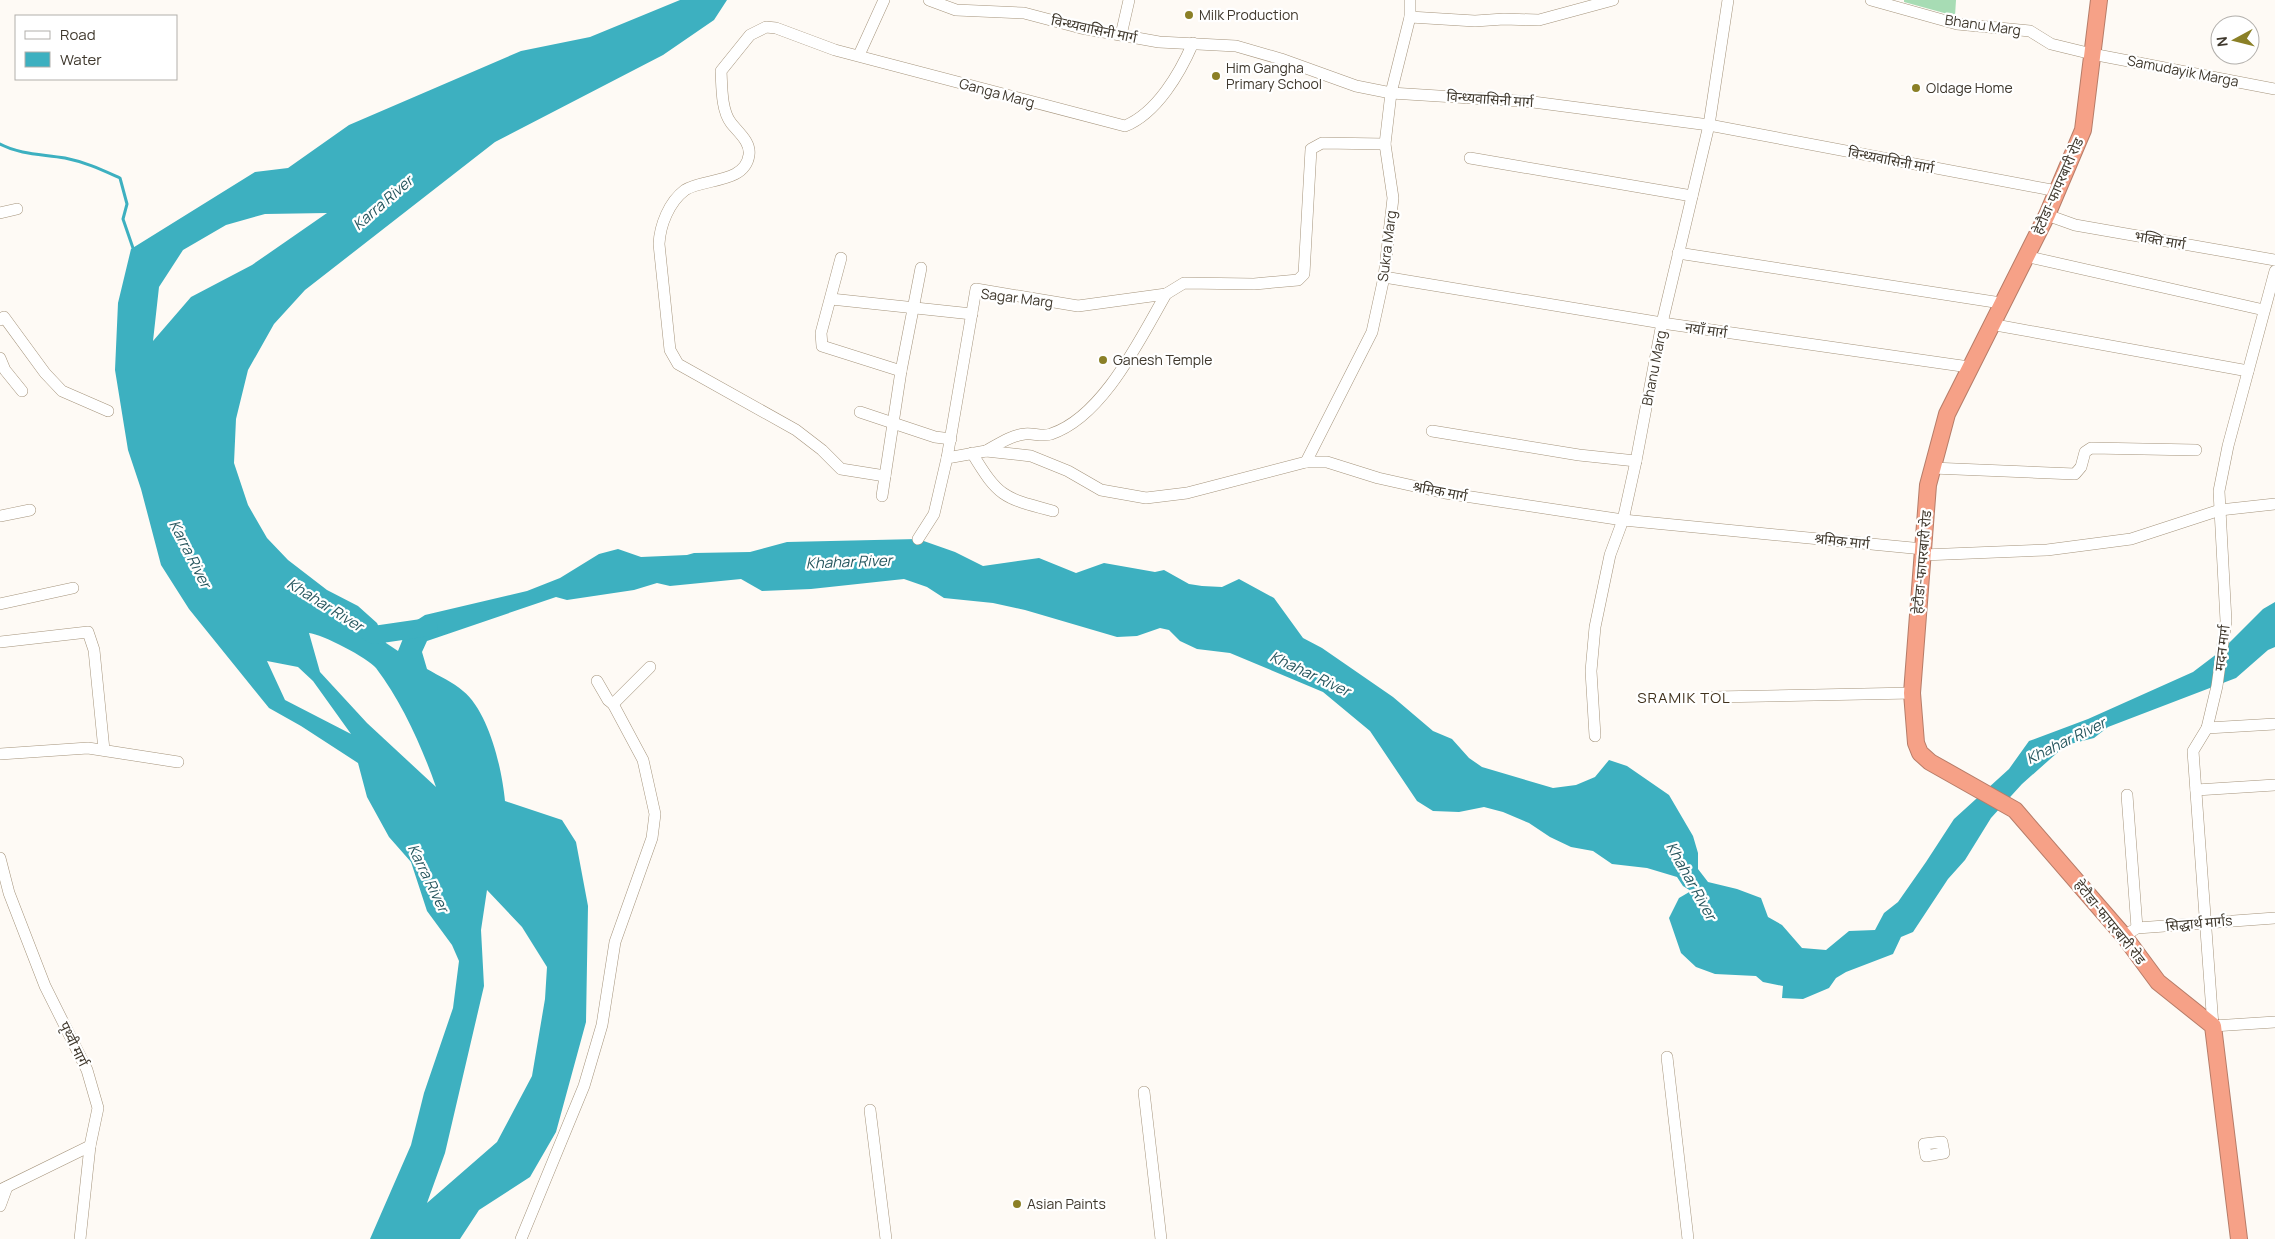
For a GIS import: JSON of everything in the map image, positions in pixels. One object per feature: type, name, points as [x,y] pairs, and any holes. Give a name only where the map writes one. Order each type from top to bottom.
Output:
[{"type":"highway","name":"हेटौडा-फापरबारी रोड","points":[[2099,0],[2083,130],[2047,215],[1990,324],[1947,414],[1932,468],[1928,485],[1912,693],[1913,723],[1920,753],[1930,762],[2015,810],[2131,932],[2158,982],[2213,1026]]},
{"type":"highway","points":[[2213,1026],[2238,1239]]},
{"type":"street","points":[[859,55],[884,0]]},
{"type":"street","name":"विन्ध्यवासिनी मार्ग","points":[[929,0],[956,10],[1024,14],[1081,28],[1159,42],[1236,46],[1281,59],[1356,86],[1392,94],[1533,102],[1709,126],[2057,191]]},
{"type":"street","points":[[1121,35],[1129,0]]},
{"type":"street","name":"Sukra Marg","points":[[1306,462],[1372,332],[1384,277],[1393,198],[1385,144],[1392,94],[1410,17],[1410,0]]},
{"type":"street","points":[[1410,17],[1475,21],[1504,19],[1539,20],[1613,0]]},
{"type":"street","name":"Bhanu Marg","points":[[1595,736],[1591,671],[1595,627],[1610,555],[1622,520],[1636,461],[1662,323],[1709,126],[1728,0]]},
{"type":"street","name":"Bhanu Marg","points":[[1871,0],[1957,24],[2030,31],[2051,44],[2092,54]]},
{"type":"street","name":"Ganga Marg","points":[[885,476],[841,469],[822,450],[796,430],[678,364],[670,350],[661,271],[660,229],[672,204],[686,190],[736,174],[746,165],[750,154],[748,145],[730,122],[723,100],[720,71],[750,35],[766,27],[776,28],[835,50],[1126,126],[1138,120],[1150,109],[1184,64],[1193,43]]},
{"type":"street","name":"Samudayik Marga","points":[[2092,54],[2275,89]]},
{"type":"street","points":[[986,451],[1024,434],[1049,435],[1067,427],[1085,414],[1102,397],[1166,294],[1184,283],[1254,284],[1298,280],[1304,274],[1311,149],[1322,143],[1385,144]]},
{"type":"street","points":[[1470,158],[1692,196]]},
{"type":"street","points":[[0,214],[17,209]]},
{"type":"street","name":"भक्ति मार्ग","points":[[2047,215],[2075,225],[2275,260]]},
{"type":"street","points":[[1678,253],[2001,303]]},
{"type":"street","points":[[2026,256],[2264,310]]},
{"type":"street","points":[[840,258],[821,333],[822,346],[901,371]]},
{"type":"street","points":[[882,496],[901,371],[921,268]]},
{"type":"street","name":"मदन मार्ग","points":[[2213,1026],[2193,751],[2207,728],[2217,686],[2226,621],[2219,490],[2228,446],[2275,271]]},
{"type":"street","name":"नयाँ मार्ग","points":[[1384,277],[1662,323],[1969,367]]},
{"type":"street","name":"Sagar Marg","points":[[918,540],[934,514],[947,458],[976,289],[1078,306],[1166,294]]},
{"type":"street","points":[[831,299],[972,314]]},
{"type":"street","points":[[0,320],[4,317],[45,373],[62,391],[108,412]]},
{"type":"street","points":[[1990,324],[2248,371]]},
{"type":"street","points":[[0,358],[5,370],[22,391]]},
{"type":"street","points":[[860,412],[935,438],[951,439]]},
{"type":"street","points":[[1432,431],[1579,455],[1636,461]]},
{"type":"street","points":[[1932,468],[2075,474],[2081,468],[2085,452],[2091,448],[2196,450]]},
{"type":"street","name":"श्रमिक मार्ग","points":[[947,458],[986,451],[1031,456],[1068,471],[1102,490],[1146,498],[1187,493],[1306,462],[1326,462],[1378,478],[1444,494],[1622,520],[1923,552],[2047,550],[2131,540],[2220,510],[2275,504]]},
{"type":"street","points":[[972,453],[991,485],[1013,500],[1053,511]]},
{"type":"street","points":[[0,516],[30,510]]},
{"type":"street","points":[[0,604],[73,588]]},
{"type":"street","points":[[0,642],[88,632],[94,650],[104,750]]},
{"type":"street","points":[[613,704],[650,667]]},
{"type":"street","points":[[521,1239],[584,1086],[602,1025],[615,942],[652,838],[655,814],[643,760],[613,704],[608,700],[597,681]]},
{"type":"street","points":[[1714,697],[1912,693]]},
{"type":"street","points":[[2207,728],[2275,724]]},
{"type":"street","points":[[0,754],[88,748],[178,762]]},
{"type":"street","points":[[2196,790],[2275,785]]},
{"type":"street","points":[[2127,794],[2131,932]]},
{"type":"street","name":"पृथ्वी मार्ग","points":[[0,858],[4,896],[45,986],[87,1070],[98,1108],[90,1146],[80,1239]]},
{"type":"street","name":"सिद्धार्थ मार्गs","points":[[2131,932],[2205,922],[2275,918]]},
{"type":"street","points":[[2213,1026],[2275,1022]]},
{"type":"street","points":[[1667,1057],[1688,1239]]},
{"type":"street","points":[[1144,1092],[1161,1239]]},
{"type":"street","points":[[870,1110],[886,1239]]},
{"type":"street","points":[[0,1206],[3,1189],[90,1146]]},
{"type":"green space","points":[[1904,0],[1956,0],[1955,16],[1904,2]]},
{"type":"water","name":"Karra River","points":[[680,0],[727,0],[714,20],[663,55],[495,142],[305,290],[274,324],[248,370],[236,419],[234,463],[248,505],[267,538],[288,560],[327,590],[358,606],[377,623],[386,643],[398,651],[408,626],[425,615],[527,591],[560,578],[599,554],[618,549],[641,557],[694,553],[750,552],[787,542],[918,539],[955,552],[983,566],[1039,558],[1076,573],[1104,563],[1155,572],[1164,570],[1189,584],[1202,586],[1222,587],[1239,579],[1274,598],[1303,638],[1322,648],[1393,697],[1433,731],[1452,739],[1469,758],[1482,767],[1553,788],[1576,785],[1595,777],[1609,760],[1627,766],[1669,795],[1693,836],[1698,853],[1698,869],[1708,882],[1737,889],[1761,898],[1768,917],[1782,925],[1802,948],[1826,950],[1849,931],[1875,930],[1884,913],[1898,902],[1954,819],[2009,769],[2029,741],[2088,719],[2193,672],[2222,650],[2263,609],[2275,602],[2275,647],[2268,650],[2236,678],[2108,727],[2094,738],[2066,745],[2022,784],[1991,818],[1965,860],[1948,879],[1913,932],[1901,937],[1893,954],[1846,972],[1836,978],[1829,988],[1803,999],[1782,998],[1783,986],[1763,982],[1756,976],[1715,974],[1696,967],[1681,953],[1669,918],[1679,898],[1691,891],[1683,886],[1677,877],[1647,868],[1612,864],[1593,851],[1571,847],[1550,837],[1529,823],[1503,812],[1484,807],[1459,812],[1433,811],[1417,801],[1370,731],[1323,692],[1230,653],[1197,649],[1180,641],[1169,630],[1160,628],[1137,636],[1117,637],[1025,610],[993,603],[944,598],[927,587],[904,579],[811,589],[762,591],[741,579],[670,586],[657,583],[634,590],[567,600],[556,597],[427,641],[422,652],[427,669],[463,691],[472,700],[480,713],[493,742],[501,773],[505,801],[562,820],[576,842],[588,906],[586,1022],[556,1132],[530,1177],[479,1210],[460,1239],[370,1239],[411,1145],[424,1093],[453,1008],[459,961],[452,945],[427,911],[411,862],[389,837],[367,797],[358,763],[301,726],[269,708],[189,609],[161,565],[141,489],[128,450],[115,370],[118,303],[131,249],[255,172],[288,168],[349,125],[521,51],[590,37]],"holes":[[[327,213],[252,265],[191,297],[153,341],[159,287],[183,250],[226,225],[265,214]],[[309,633],[324,637],[344,647],[364,658],[376,668],[411,725],[436,787],[367,723],[320,672]],[[267,661],[298,667],[313,681],[351,734],[285,700]],[[487,890],[522,927],[547,967],[545,999],[532,1076],[497,1142],[427,1203],[445,1153],[484,986],[481,930]]]},
{"type":"waterway","points":[[0,144],[24,152],[80,162],[120,178],[127,204],[123,219],[134,251]]},
{"type":"waterway","name":"Khahar River","points":[[361,627],[374,635],[429,627]]},
{"type":"place","name":"Milk Production","points":[[1189,15]]},
{"type":"place","name":"Him Gangha Primary School","points":[[1216,76]]},
{"type":"place","name":"Oldage Home","points":[[1916,88]]},
{"type":"place","name":"Ganesh Temple","points":[[1103,360]]},
{"type":"place","name":"Asian Paints","points":[[1017,1204]]},
{"type":"district","name":"SRAMIK TOL","points":[[1684,698]]}]
